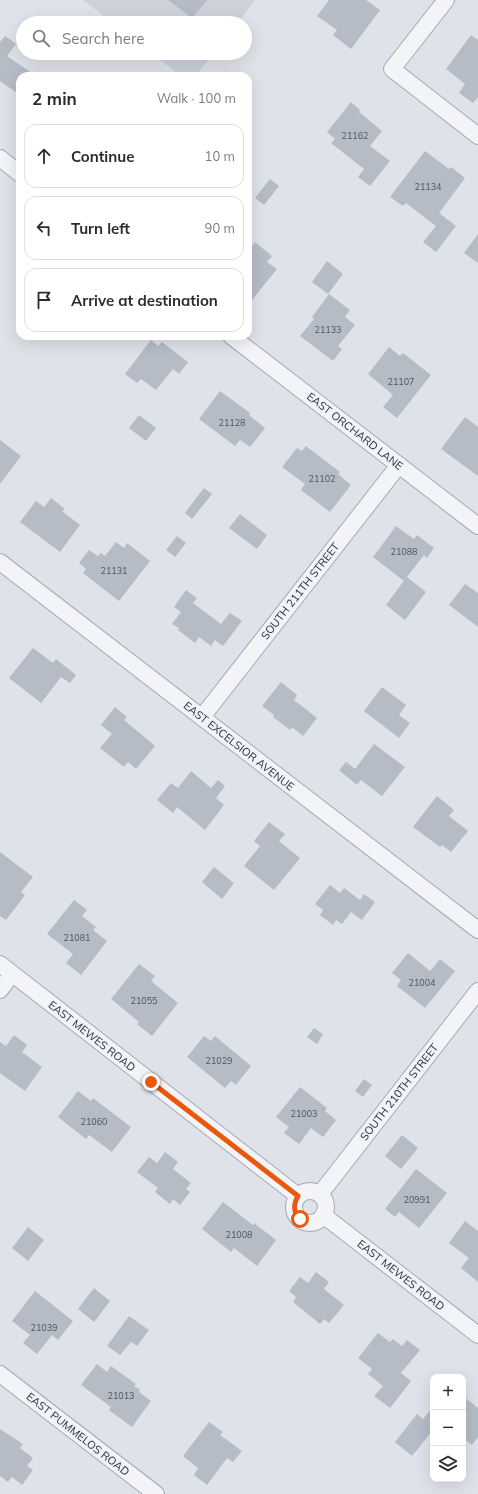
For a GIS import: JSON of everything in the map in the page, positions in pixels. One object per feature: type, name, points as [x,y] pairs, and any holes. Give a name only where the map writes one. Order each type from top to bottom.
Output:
[{"type":"street","points":[[446,0],[392,69],[478,136]]},
{"type":"street","points":[[0,158],[16,171]]},
{"type":"street","name":"EAST ORCHARD LANE","points":[[236,340],[478,526]]},
{"type":"street","name":"SOUTH 211TH STREET","points":[[202,717],[399,465]]},
{"type":"street","name":"EAST EXCELSIOR AVENUE","points":[[0,562],[478,930]]},
{"type":"street","points":[[0,990],[6,969]]},
{"type":"street","name":"EAST MEWES ROAD","points":[[6,969],[298,1196]]},
{"type":"street","name":"SOUTH 210TH STREET","points":[[320,1194],[478,991]]},
{"type":"street","points":[[308,1191],[320,1194],[325,1202],[325,1211],[320,1219],[310,1222],[300,1219],[297,1216],[294,1206],[298,1196],[308,1191]]},
{"type":"street","name":"EAST MEWES ROAD","points":[[323,1215],[478,1335]]},
{"type":"street","name":"EAST PUMMELOS ROAD","points":[[0,1374],[156,1494]]},
{"type":"shaded area","points":[[83,0],[255,0],[242,16],[104,16]]},
{"type":"shaded area","points":[[160,60],[209,60],[199,72],[176,72]]},
{"type":"building","points":[[168,0],[207,0],[194,16],[189,16]]},
{"type":"building","points":[[329,0],[366,0],[380,10],[351,49],[333,35],[337,30],[317,16]]},
{"type":"building","points":[[471,35],[478,40],[478,97],[473,103],[459,93],[465,84],[446,69]]},
{"type":"building","points":[[5,36],[16,44],[7,56],[30,72],[16,72],[16,92],[0,81],[0,42]]},
{"type":"building","points":[[351,102],[360,110],[359,112],[382,131],[370,146],[390,161],[370,186],[358,177],[364,169],[331,143],[335,139],[327,132]]},
{"type":"building","points":[[425,151],[449,169],[451,167],[465,178],[439,213],[456,226],[436,252],[423,242],[436,226],[406,203],[403,206],[390,197]]},
{"type":"building","points":[[270,179],[279,186],[264,205],[255,198]]},
{"type":"building","points":[[478,234],[478,263],[464,253]]},
{"type":"building","points":[[255,242],[272,256],[267,262],[277,269],[252,300],[252,246]]},
{"type":"building","points":[[327,261],[343,274],[328,294],[312,282]]},
{"type":"building","points":[[329,294],[350,310],[345,317],[355,325],[338,346],[342,349],[333,361],[300,336],[314,319],[312,317]]},
{"type":"building","points":[[151,340],[158,346],[162,342],[188,362],[179,374],[173,369],[156,390],[141,379],[137,383],[125,374]]},
{"type":"building","points":[[389,347],[400,356],[403,353],[431,375],[397,418],[383,407],[393,395],[368,374]]},
{"type":"building","points":[[220,391],[250,413],[249,415],[265,428],[250,447],[240,440],[235,446],[199,419]]},
{"type":"building","points":[[139,415],[156,428],[146,441],[129,428]]},
{"type":"building","points":[[465,417],[478,427],[478,476],[441,449]]},
{"type":"building","points":[[0,440],[21,456],[0,484]]},
{"type":"building","points":[[306,446],[340,472],[338,474],[351,485],[330,512],[301,490],[305,484],[282,467],[297,448],[302,451]]},
{"type":"building","points":[[204,488],[212,494],[192,519],[185,513]]},
{"type":"building","points":[[51,498],[65,509],[62,511],[80,525],[60,552],[20,522],[36,501],[44,507]]},
{"type":"building","points":[[240,514],[267,535],[257,549],[229,528]]},
{"type":"building","points":[[396,526],[414,539],[417,535],[434,548],[427,558],[424,555],[407,577],[426,592],[405,620],[386,605],[404,581],[373,557]]},
{"type":"building","points":[[177,536],[186,543],[175,557],[166,550]]},
{"type":"building","points":[[116,542],[124,548],[127,543],[150,561],[119,601],[83,573],[86,569],[79,563],[89,550],[98,556],[101,553],[105,556]]},
{"type":"building","points":[[465,584],[478,593],[478,627],[449,605]]},
{"type":"building","points":[[186,590],[197,598],[193,603],[221,624],[230,613],[242,621],[223,646],[215,640],[211,646],[199,637],[195,643],[178,630],[179,628],[172,624],[181,612],[174,607]]},
{"type":"building","points":[[33,648],[53,663],[56,659],[76,675],[70,683],[61,677],[41,703],[9,678]]},
{"type":"building","points":[[281,682],[297,695],[294,700],[317,718],[303,736],[292,727],[290,730],[262,706]]},
{"type":"building","points":[[382,687],[406,705],[399,715],[410,723],[399,738],[364,711]]},
{"type":"building","points":[[115,707],[127,717],[124,720],[155,746],[136,769],[128,762],[124,767],[100,748],[112,734],[101,725]]},
{"type":"building","points":[[374,744],[405,767],[382,796],[361,780],[357,785],[339,770],[346,762],[355,769]]},
{"type":"building","points":[[191,771],[211,788],[218,780],[225,786],[216,798],[224,805],[205,830],[177,807],[173,813],[157,800],[171,783],[178,788]]},
{"type":"building","points":[[437,796],[454,810],[449,816],[468,831],[451,852],[442,845],[440,847],[413,827]]},
{"type":"building","points":[[269,822],[285,834],[279,841],[300,858],[274,890],[244,866],[260,846],[254,841]]},
{"type":"building","points":[[0,852],[33,877],[21,892],[25,895],[6,920],[0,916]]},
{"type":"building","points":[[214,867],[234,883],[222,899],[202,882]]},
{"type":"building","points":[[330,885],[340,893],[344,888],[360,900],[364,894],[375,902],[362,920],[351,912],[342,924],[336,920],[333,925],[320,915],[323,910],[315,904]]},
{"type":"building","points":[[74,900],[87,910],[82,916],[96,927],[93,930],[107,941],[81,975],[66,963],[73,954],[47,934]]},
{"type":"building","points":[[408,953],[430,971],[440,959],[455,971],[425,1008],[397,986],[401,980],[392,973]]},
{"type":"building","points":[[139,964],[155,976],[151,981],[178,1003],[152,1036],[137,1024],[139,1022],[111,999]]},
{"type":"building","points":[[314,1028],[323,1034],[317,1044],[307,1037]]},
{"type":"building","points":[[14,1035],[27,1045],[22,1052],[42,1067],[25,1091],[0,1073],[0,1042],[6,1046]]},
{"type":"building","points":[[204,1036],[211,1041],[215,1036],[251,1066],[236,1085],[231,1081],[225,1088],[187,1057]]},
{"type":"building","points":[[364,1079],[372,1085],[363,1097],[355,1091]]},
{"type":"building","points":[[300,1087],[327,1108],[325,1111],[336,1120],[323,1137],[311,1128],[299,1144],[284,1133],[289,1127],[276,1117]]},
{"type":"building","points":[[78,1091],[91,1101],[93,1098],[131,1127],[112,1152],[89,1135],[86,1139],[58,1117]]},
{"type":"building","points":[[402,1135],[418,1148],[401,1169],[385,1156]]},
{"type":"building","points":[[165,1152],[178,1162],[173,1169],[191,1183],[186,1189],[190,1192],[180,1205],[173,1199],[170,1204],[155,1192],[158,1188],[137,1172],[149,1157],[157,1163]]},
{"type":"building","points":[[416,1169],[447,1193],[419,1228],[399,1212],[395,1217],[385,1209]]},
{"type":"building","points":[[223,1202],[253,1225],[254,1223],[276,1240],[257,1266],[234,1248],[231,1252],[202,1229]]},
{"type":"building","points":[[465,1221],[478,1231],[478,1282],[461,1268],[469,1258],[449,1243]]},
{"type":"building","points":[[28,1227],[44,1240],[28,1261],[12,1248]]},
{"type":"building","points":[[316,1272],[329,1282],[324,1289],[344,1305],[329,1323],[324,1319],[320,1324],[293,1302],[296,1297],[289,1291],[300,1277],[308,1283]]},
{"type":"building","points":[[94,1288],[110,1301],[94,1322],[78,1309]]},
{"type":"building","points":[[35,1291],[73,1321],[58,1340],[52,1335],[37,1354],[23,1343],[30,1335],[12,1321]]},
{"type":"building","points":[[129,1316],[149,1330],[137,1346],[131,1342],[120,1355],[107,1346]]},
{"type":"building","points":[[378,1333],[390,1342],[393,1339],[402,1346],[407,1340],[420,1350],[401,1373],[411,1381],[390,1408],[374,1396],[383,1386],[368,1374],[372,1369],[358,1358]]},
{"type":"building","points":[[97,1364],[107,1372],[111,1366],[136,1384],[134,1386],[140,1390],[139,1392],[151,1401],[132,1427],[109,1410],[111,1407],[81,1385]]},
{"type":"building","points":[[466,1398],[478,1408],[478,1437],[472,1445],[466,1440]]},
{"type":"building","points":[[430,1411],[430,1434],[412,1456],[395,1442],[417,1414],[423,1419]]},
{"type":"building","points":[[209,1422],[223,1432],[220,1435],[242,1451],[233,1462],[227,1458],[207,1485],[194,1475],[198,1468],[183,1456]]},
{"type":"building","points":[[0,1429],[23,1444],[20,1448],[33,1458],[27,1466],[33,1470],[22,1485],[12,1477],[8,1482],[0,1476]]},
{"type":"route","points":[[151,1082],[298,1196],[294,1206],[297,1216],[300,1219]]}]
